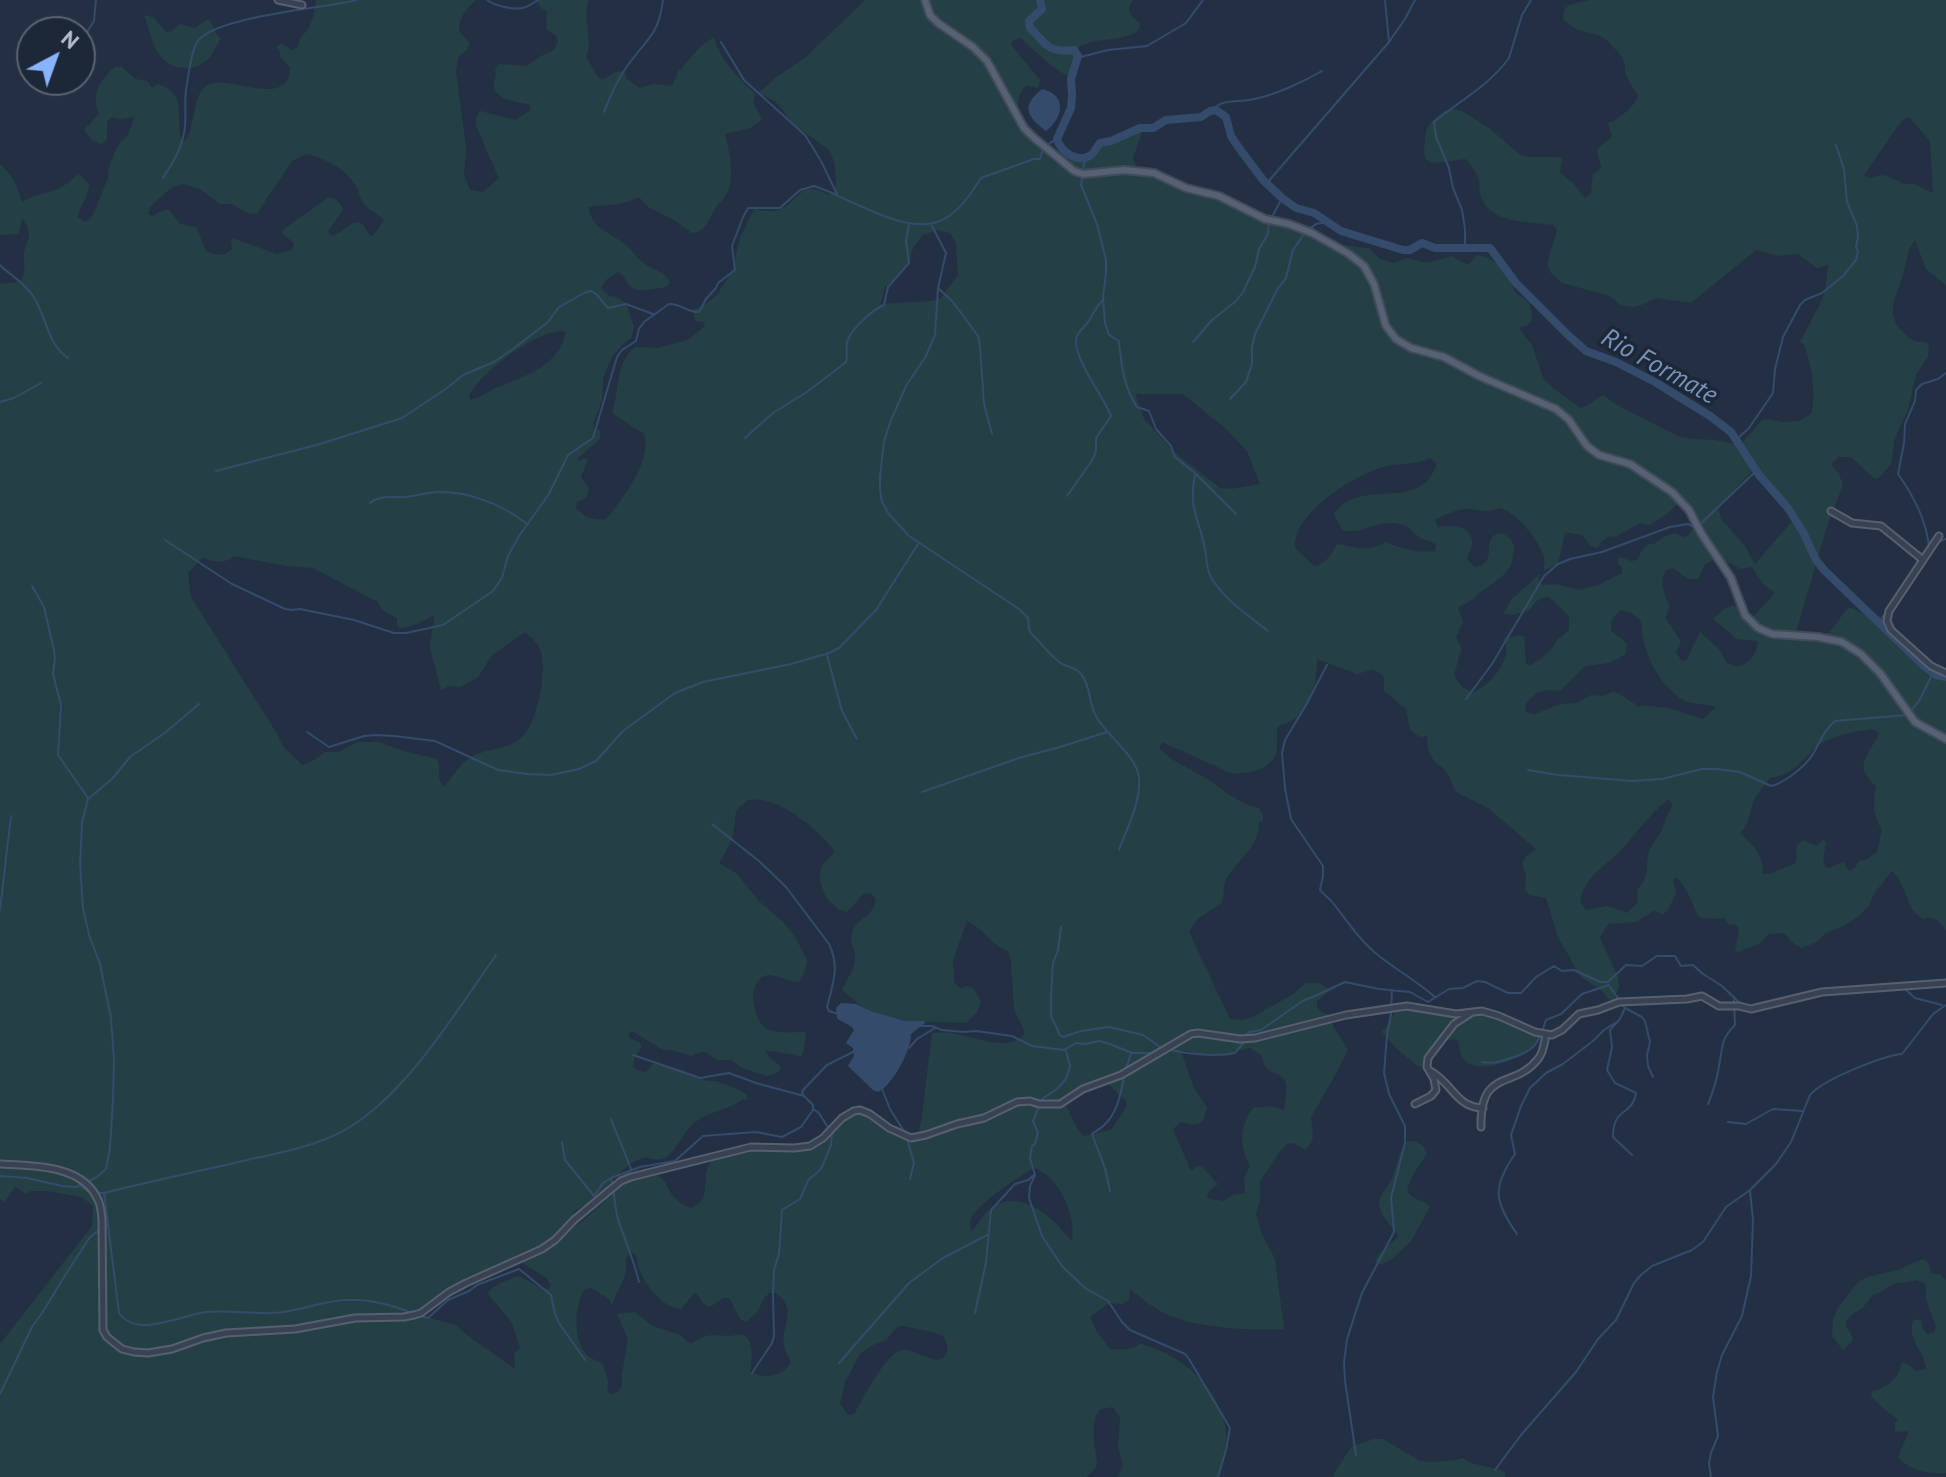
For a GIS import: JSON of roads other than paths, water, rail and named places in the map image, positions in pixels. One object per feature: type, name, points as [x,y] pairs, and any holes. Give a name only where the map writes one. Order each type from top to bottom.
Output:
[{"type":"main road","points":[[925,0],[930,15],[938,23],[973,47],[987,61],[1024,128],[1074,171],[1083,174],[1124,170],[1154,173],[1186,188],[1219,196],[1265,219],[1312,233],[1349,254],[1364,266],[1374,284],[1386,326],[1396,339],[1411,348],[1444,357],[1479,376],[1556,409],[1569,420],[1587,446],[1599,455],[1630,464],[1672,492],[1689,510],[1731,578],[1745,615],[1758,628],[1772,634],[1842,642],[1861,654],[1880,673],[1915,722],[1946,739]]},
{"type":"street","points":[[278,0],[302,5]]},
{"type":"street","points":[[1831,511],[1852,523],[1881,526],[1923,560]]},
{"type":"street","points":[[1939,536],[1889,611],[1887,621],[1891,630],[1926,661],[1946,673]]},
{"type":"street","points":[[0,1164],[68,1172],[91,1188],[97,1197],[102,1219],[103,1330],[122,1349],[156,1353],[226,1333],[295,1329],[355,1318],[404,1317],[421,1313],[466,1283],[542,1249],[621,1181],[631,1177],[739,1149],[810,1146],[854,1111],[870,1114],[903,1135],[917,1137],[989,1116],[1017,1102],[1060,1104],[1083,1089],[1121,1075],[1191,1034],[1255,1038],[1346,1015],[1415,1007],[1456,1014],[1476,1011],[1552,1035],[1579,1014],[1619,1002],[1702,996],[1719,1006],[1751,1009],[1822,992],[1946,983]]},
{"type":"street","points":[[1415,1104],[1436,1090],[1427,1064],[1428,1058],[1446,1032],[1476,1011]]},
{"type":"street","points":[[1481,1127],[1486,1095],[1504,1079],[1536,1062],[1546,1035]]},
{"type":"street","points":[[1429,1071],[1449,1086],[1464,1104],[1483,1108]]},
{"type":"water","points":[[1042,89],[1056,96],[1060,107],[1056,120],[1046,131],[1030,116],[1029,111],[1031,101]]},
{"type":"water","points":[[841,1003],[856,1004],[905,1021],[925,1023],[911,1034],[900,1066],[878,1092],[848,1066],[854,1056],[853,1048],[846,1043],[854,1030],[837,1018],[836,1008]]},
{"type":"waterway","points":[[94,16],[96,0]]},
{"type":"waterway","points":[[163,178],[183,139],[186,90],[197,42],[207,33],[247,19],[357,0]]},
{"type":"waterway","points":[[487,0],[516,8],[526,7],[538,0]]},
{"type":"waterway","points":[[604,112],[623,73],[656,27],[663,0]]},
{"type":"waterway","name":"Rio Formate","points":[[1040,0],[1042,9],[1029,21],[1030,28],[1052,49],[1074,50],[1078,56],[1071,79],[1071,108],[1057,139],[1066,152],[1076,157],[1086,157],[1100,143],[1140,128],[1153,128],[1166,120],[1201,117],[1216,110],[1226,117],[1231,136],[1263,180],[1296,208],[1314,213],[1341,231],[1403,250],[1410,250],[1422,243],[1435,248],[1490,248],[1516,283],[1586,351],[1655,382],[1731,432],[1759,475],[1788,508],[1824,570],[1924,666],[1936,675],[1946,677]]},
{"type":"waterway","points":[[1077,58],[1108,50],[1147,46],[1186,23],[1203,0]]},
{"type":"waterway","points":[[1385,0],[1389,42]]},
{"type":"waterway","points":[[1267,183],[1389,42],[1415,0]]},
{"type":"waterway","points":[[1465,249],[1462,210],[1436,137],[1434,122],[1483,85],[1509,58],[1522,15],[1531,0]]},
{"type":"waterway","points":[[721,42],[744,80],[805,135],[837,194]]},
{"type":"waterway","points":[[1213,110],[1225,103],[1277,92],[1322,71]]},
{"type":"waterway","points":[[165,540],[232,584],[285,609],[354,620],[394,633],[443,625],[493,591],[502,578],[508,556],[549,494],[568,455],[593,438],[617,357],[636,341],[644,322],[669,304],[699,312],[718,283],[735,270],[732,246],[748,208],[780,208],[800,190],[814,186],[900,221],[934,223],[959,208],[981,178],[1040,159],[1046,147],[1057,139]]},
{"type":"waterway","points":[[1736,440],[1749,428],[1773,393],[1783,337],[1800,305],[1822,293],[1843,276],[1856,260],[1857,226],[1847,202],[1844,169],[1836,145]]},
{"type":"waterway","points":[[1085,157],[1081,185],[1097,224],[1106,260],[1105,323],[1109,335],[1119,341],[1129,392],[1137,407],[1149,411],[1156,429],[1171,446],[1175,457],[1236,514]]},
{"type":"waterway","points":[[1272,217],[1282,198]]},
{"type":"waterway","points":[[1193,342],[1243,292],[1268,234],[1269,222]]},
{"type":"waterway","points":[[1309,229],[1327,222]]},
{"type":"waterway","points":[[745,438],[773,413],[846,362],[847,342],[852,332],[884,305],[888,287],[909,263],[906,241],[909,224]]},
{"type":"waterway","points":[[932,226],[946,253],[938,288],[935,335],[926,356],[906,386],[884,441],[880,477],[882,502],[909,536],[1019,609],[1028,618],[1031,633],[1050,654],[1083,677],[1097,718],[1134,763],[1139,778],[1136,806],[1119,850]]},
{"type":"waterway","points":[[1230,399],[1246,382],[1252,364],[1255,334],[1286,278],[1293,250],[1304,234]]},
{"type":"waterway","points":[[0,265],[30,291],[55,345],[68,358]]},
{"type":"waterway","points":[[939,289],[953,302],[978,336],[984,404],[992,434]]},
{"type":"waterway","points":[[216,471],[320,444],[402,418],[463,375],[494,362],[513,349],[548,322],[559,307],[586,292],[596,294],[608,308],[626,304],[653,314]]},
{"type":"waterway","points":[[1067,496],[1093,459],[1096,438],[1111,416],[1083,365],[1076,344],[1078,334],[1103,300]]},
{"type":"waterway","points":[[1929,546],[1918,508],[1898,474],[1905,424],[1915,401],[1916,390],[1946,373]]},
{"type":"waterway","points":[[0,402],[41,383]]},
{"type":"waterway","points":[[1466,699],[1492,664],[1544,576],[1558,564],[1602,552],[1670,527],[1688,524],[1696,528],[1756,471]]},
{"type":"waterway","points":[[1195,475],[1194,505],[1210,576],[1231,601],[1268,631]]},
{"type":"waterway","points":[[370,503],[383,497],[450,492],[485,500],[526,523]]},
{"type":"waterway","points":[[1936,543],[1946,539]]},
{"type":"waterway","points":[[307,732],[329,747],[376,735],[435,741],[498,770],[527,774],[551,775],[579,769],[596,761],[623,731],[675,693],[703,682],[791,664],[839,648],[876,610],[918,544]]},
{"type":"waterway","points":[[1914,569],[1919,557],[1930,546]]},
{"type":"waterway","points":[[1879,622],[1911,575]]},
{"type":"waterway","points":[[32,586],[44,607],[54,650],[53,674],[61,705],[58,755],[88,798]]},
{"type":"waterway","points":[[827,655],[842,711],[857,739]]},
{"type":"waterway","points":[[1327,665],[1285,740],[1282,753],[1291,819],[1323,866],[1320,890],[1372,950],[1435,997]]},
{"type":"waterway","points":[[1911,711],[1933,673]]},
{"type":"waterway","points":[[0,1176],[76,1187],[106,1169],[110,1148],[114,1059],[111,1018],[100,964],[83,908],[80,864],[82,823],[88,799],[112,779],[130,757],[199,704]]},
{"type":"waterway","points":[[1528,770],[1632,781],[1717,769],[1740,772],[1771,786],[1788,778],[1805,764],[1835,721],[1907,715]]},
{"type":"waterway","points":[[922,792],[1019,758],[1107,732]]},
{"type":"waterway","points":[[0,910],[11,816]]},
{"type":"waterway","points":[[712,824],[786,887],[829,944],[835,968],[827,1007],[838,1014]]},
{"type":"waterway","points":[[1061,927],[1053,963],[1051,995],[1051,1016],[1060,1035],[1063,1037],[1109,1027],[1143,1035],[1163,1049]]},
{"type":"waterway","points":[[80,1186],[91,1193],[104,1193],[289,1151],[344,1131],[376,1107],[415,1068],[496,955]]},
{"type":"waterway","points":[[1608,982],[1626,965],[1642,966],[1657,956],[1675,956],[1681,966],[1693,965],[1741,1004]]},
{"type":"waterway","points":[[1246,1036],[1249,1032],[1261,1030],[1304,1000],[1345,982],[1410,992],[1428,1002],[1449,989],[1463,988],[1477,981],[1508,993],[1521,993],[1536,977],[1554,966],[1562,971],[1574,970],[1607,982]]},
{"type":"waterway","points":[[1482,1062],[1502,1061],[1530,1050],[1538,1041],[1546,1020],[1561,1014],[1582,994],[1609,985]]},
{"type":"waterway","points":[[1610,987],[1625,1008],[1645,1021],[1650,1042],[1648,1066],[1653,1077]]},
{"type":"waterway","points":[[1905,989],[1915,998],[1942,1005]]},
{"type":"waterway","points":[[1356,1455],[1345,1381],[1347,1339],[1362,1293],[1394,1232],[1391,1198],[1405,1143],[1405,1126],[1389,1094],[1384,1073],[1392,990]]},
{"type":"waterway","points":[[1708,1104],[1723,1044],[1735,1025],[1734,1000]]},
{"type":"waterway","points":[[1495,1470],[1616,1320],[1641,1275],[1652,1266],[1692,1250],[1703,1242],[1726,1207],[1750,1190],[1776,1164],[1791,1142],[1810,1095],[1853,1070],[1902,1054],[1933,1014],[1946,1005]]},
{"type":"waterway","points":[[1625,1008],[1610,1030],[1612,1047],[1607,1070],[1615,1083],[1636,1093],[1631,1106],[1616,1120],[1613,1137],[1632,1155]]},
{"type":"waterway","points":[[1517,1234],[1500,1203],[1499,1185],[1515,1154],[1511,1135],[1521,1106],[1530,1088],[1546,1073],[1563,1064],[1615,1023]]},
{"type":"waterway","points":[[920,1026],[1012,1036],[1032,1046],[1064,1050],[1076,1043],[1099,1041],[1132,1053],[1156,1053]]},
{"type":"waterway","points":[[909,1048],[935,1028]]},
{"type":"waterway","points":[[1170,1050],[1228,1054],[1235,1053],[1244,1042]]},
{"type":"waterway","points":[[804,1096],[803,1090],[827,1065],[855,1051]]},
{"type":"waterway","points":[[1066,1051],[1070,1066],[1066,1079],[1042,1099],[1033,1121],[1038,1133],[1030,1158],[1035,1175],[1029,1198],[1042,1236],[1062,1266],[1085,1288],[1108,1301],[1130,1330],[1185,1354],[1189,1359],[1230,1428],[1218,1477]]},
{"type":"waterway","points":[[1125,1071],[1131,1054]]},
{"type":"waterway","points":[[633,1055],[700,1078],[729,1073],[804,1096],[832,1134],[823,1165],[809,1179],[800,1199],[782,1210],[779,1254],[774,1270],[774,1336],[752,1373]]},
{"type":"waterway","points":[[1110,1191],[1092,1134],[1112,1116],[1124,1077]]},
{"type":"waterway","points":[[882,1089],[905,1133]]},
{"type":"waterway","points":[[1728,1122],[1746,1124],[1773,1109],[1802,1111]]},
{"type":"waterway","points":[[562,1142],[565,1160],[594,1196],[611,1178],[640,1167],[675,1161],[703,1136],[756,1132],[782,1137],[801,1127],[813,1110]]},
{"type":"waterway","points":[[611,1119],[631,1169]]},
{"type":"waterway","points":[[907,1139],[914,1163],[910,1179]]},
{"type":"waterway","points":[[975,1313],[986,1262],[991,1210],[1015,1184],[1034,1175]]},
{"type":"waterway","points":[[611,1179],[618,1219],[639,1282]]},
{"type":"waterway","points":[[1711,1477],[1709,1463],[1718,1436],[1713,1397],[1717,1372],[1742,1316],[1751,1276],[1753,1220],[1750,1191]]},
{"type":"waterway","points":[[104,1193],[119,1313],[127,1321],[148,1325],[206,1312],[273,1313],[346,1300],[379,1303],[412,1313]]},
{"type":"waterway","points":[[0,1394],[32,1327],[90,1237],[107,1225]]},
{"type":"waterway","points":[[839,1363],[909,1283],[943,1258],[987,1235]]},
{"type":"waterway","points":[[418,1315],[428,1318],[448,1300],[519,1269],[551,1295],[559,1323],[585,1360]]}]
